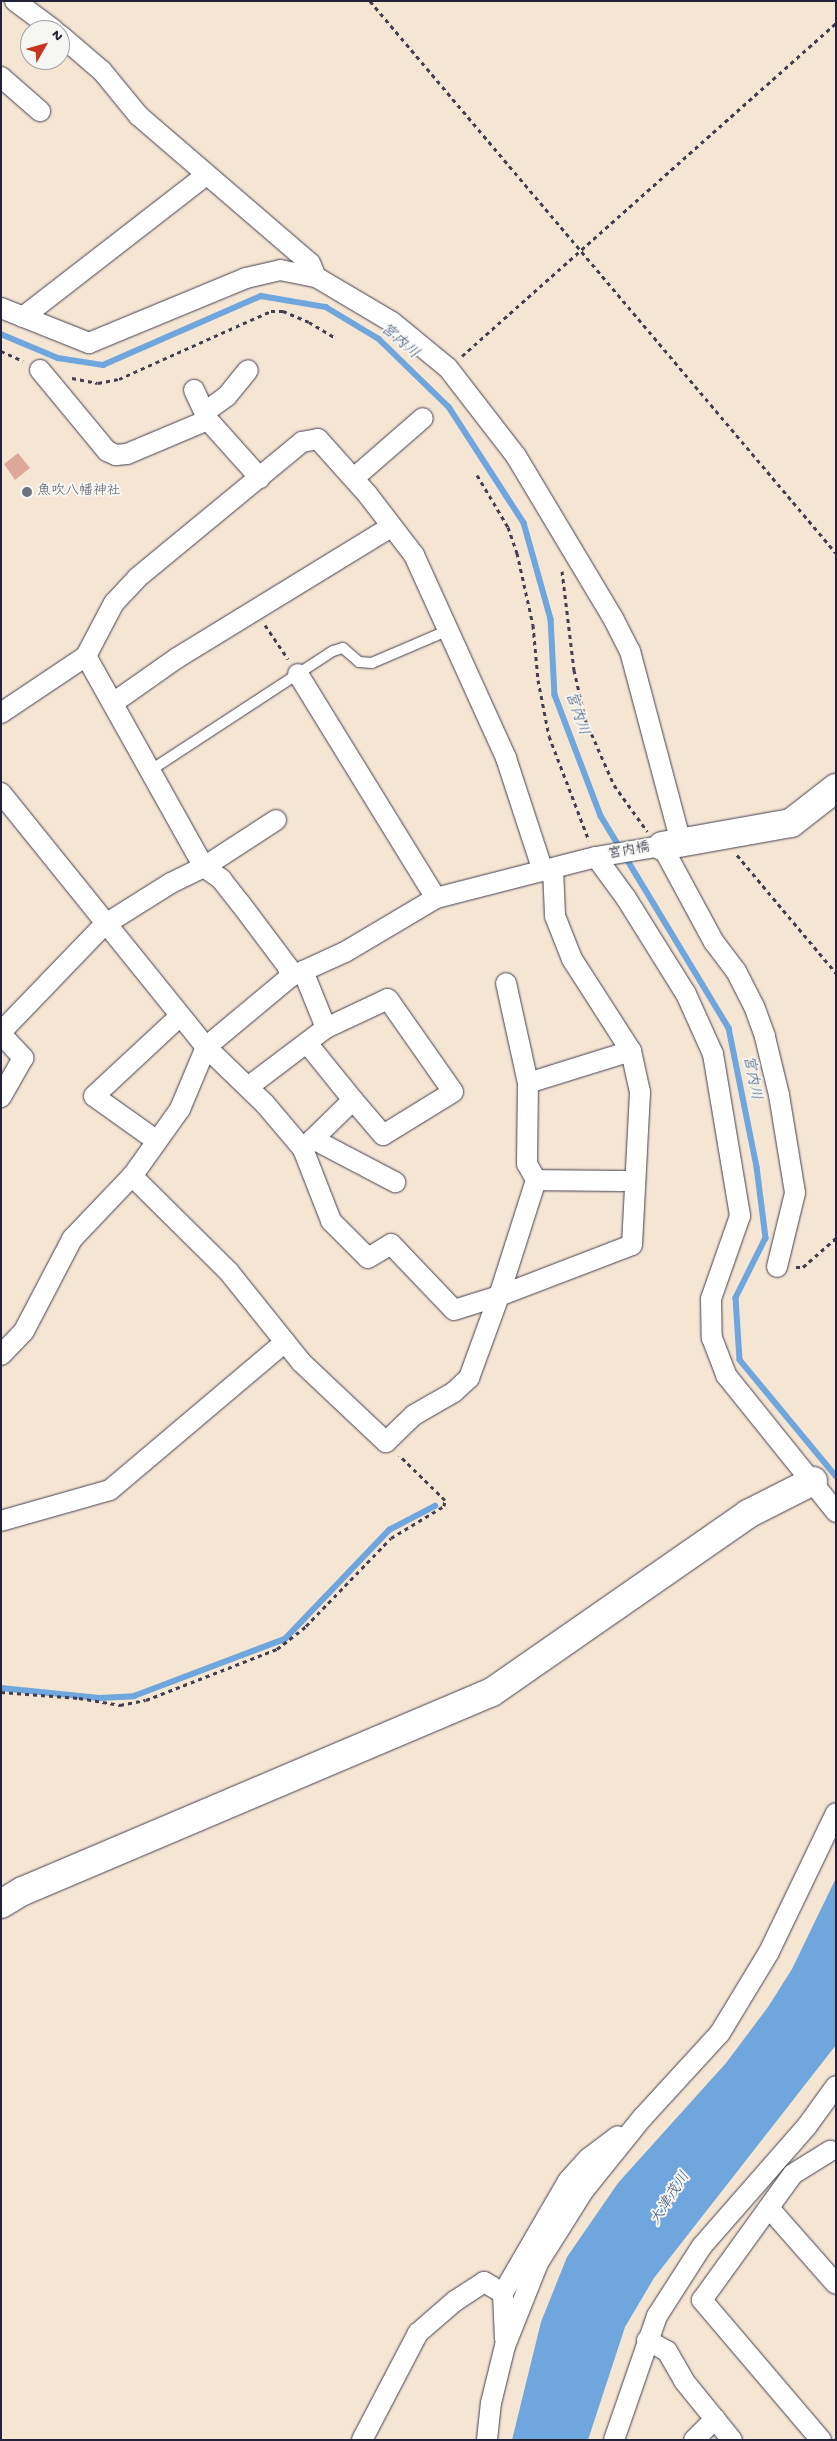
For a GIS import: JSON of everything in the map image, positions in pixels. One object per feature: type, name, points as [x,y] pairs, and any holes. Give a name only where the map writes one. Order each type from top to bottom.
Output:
[{"type":"street","points":[[15,1],[41,20]]},
{"type":"street","points":[[70,44],[102,71],[139,116],[206,175],[281,236],[310,263],[316,278]]},
{"type":"street","points":[[1,77],[40,111]]},
{"type":"street","points":[[23,317],[206,175]]},
{"type":"street","points":[[1,308],[89,343],[246,278],[280,270],[316,278],[392,322],[448,368],[516,456],[554,516],[630,651],[671,845],[710,935],[736,971],[765,1037],[779,1095],[795,1193],[778,1267]]},
{"type":"street","points":[[40,370],[107,451],[116,455],[127,454],[207,416],[227,396],[248,370]]},
{"type":"street","points":[[194,390],[207,416],[260,478]]},
{"type":"street","points":[[354,478],[423,418]]},
{"type":"street","points":[[1,713],[86,656],[114,603],[137,578],[310,438],[318,439],[354,478],[414,555],[450,630],[506,758],[548,870],[555,916],[572,959],[631,1051],[640,1092],[632,1245],[499,1296],[454,1310],[392,1244],[368,1258],[330,1221],[308,1144]]},
{"type":"street","points":[[113,703],[177,658],[257,612],[392,526]]},
{"type":"street","points":[[86,656],[204,867],[221,880],[288,967],[296,974],[326,1028]]},
{"type":"street","points":[[298,674],[436,898]]},
{"type":"street","points":[[671,845],[791,823],[836,788]]},
{"type":"street","points":[[1,793],[104,925],[206,1047],[308,1144],[395,1182]]},
{"type":"street","points":[[1,1097],[23,1058],[1,1033],[104,925],[171,883],[204,867],[276,820]]},
{"type":"street","name":"宮内橋","points":[[206,1047],[296,974],[345,952],[436,898],[596,857],[671,845]]},
{"type":"street","points":[[596,857],[626,898],[686,994],[713,1054],[740,1216],[711,1299],[712,1338],[726,1375],[836,1512]]},
{"type":"street","points":[[132,1176],[229,1272],[301,1362],[386,1442],[414,1415],[454,1392],[469,1378],[499,1296],[536,1180],[526,1164],[528,1083],[506,983]]},
{"type":"street","points":[[248,1088],[326,1028],[388,998],[452,1092],[383,1135],[307,1043]]},
{"type":"street","points":[[157,1141],[94,1096],[180,1016]]},
{"type":"street","points":[[1,1355],[24,1331],[72,1239],[132,1176],[180,1108],[206,1047]]},
{"type":"street","points":[[528,1083],[631,1051]]},
{"type":"street","points":[[308,1144],[353,1100]]},
{"type":"street","points":[[536,1180],[635,1181]]},
{"type":"street","points":[[1,1521],[110,1490],[285,1342]]},
{"type":"street","points":[[1,1904],[23,1891],[492,1692],[748,1514],[812,1481]]},
{"type":"street","points":[[487,2440],[491,2403],[505,2346],[538,2262],[584,2190],[643,2117],[720,2033],[769,1952],[836,1813]]},
{"type":"street","points":[[614,2440],[647,2340],[657,2316],[702,2246],[807,2126],[836,2086]]},
{"type":"street","points":[[505,2346],[503,2294],[568,2181],[589,2158],[643,2117]]},
{"type":"street","points":[[821,2440],[702,2300],[793,2174],[830,2151]]},
{"type":"street","points":[[769,2208],[836,2284]]},
{"type":"street","points":[[362,2440],[418,2333],[455,2301],[484,2282],[503,2294]]},
{"type":"street","points":[[647,2340],[667,2351],[684,2381],[732,2440]]},
{"type":"street","points":[[694,2440],[715,2419]]},
{"type":"lane","points":[[151,770],[275,686],[298,674],[333,651],[343,648],[360,662],[372,663],[450,630]]},
{"type":"path","points":[[370,1],[836,553]]},
{"type":"path","points":[[448,368],[583,251],[836,23]]},
{"type":"path","points":[[1,351],[40,370],[98,383],[119,379],[271,311],[283,311],[309,322],[336,338]]},
{"type":"path","points":[[477,475],[508,527],[517,553],[533,625],[538,680],[549,736],[596,857]]},
{"type":"path","points":[[560,562],[574,670],[584,719],[614,785],[671,845]]},
{"type":"path","points":[[257,612],[298,674]]},
{"type":"path","points":[[731,835],[738,858],[836,973]]},
{"type":"path","points":[[778,1267],[803,1267],[836,1238]]},
{"type":"path","points":[[1,1692],[79,1698],[120,1705],[146,1700],[277,1649],[306,1626],[391,1538],[444,1506],[445,1500],[386,1442]]},
{"type":"water","name":"大津茂川","points":[[836,1878],[836,2045],[654,2278],[625,2327],[588,2440],[512,2440],[541,2322],[567,2257],[618,2183],[726,2063],[768,2007],[792,1969]]},
{"type":"building","points":[[18,453],[30,468],[15,480],[4,464]]},
{"type":"waterway","name":"宮内川","points":[[1,334],[58,358],[103,365],[261,296],[326,307],[379,339],[449,407],[524,523],[551,619],[555,695],[601,816],[729,1028],[757,1167],[766,1238],[736,1298],[740,1360],[836,1476]]},
{"type":"waterway","points":[[1,1688],[99,1698],[134,1696],[285,1639],[389,1530],[435,1506]]},
{"type":"place","name":"魚吹八幡神社","points":[[27,492]]}]
